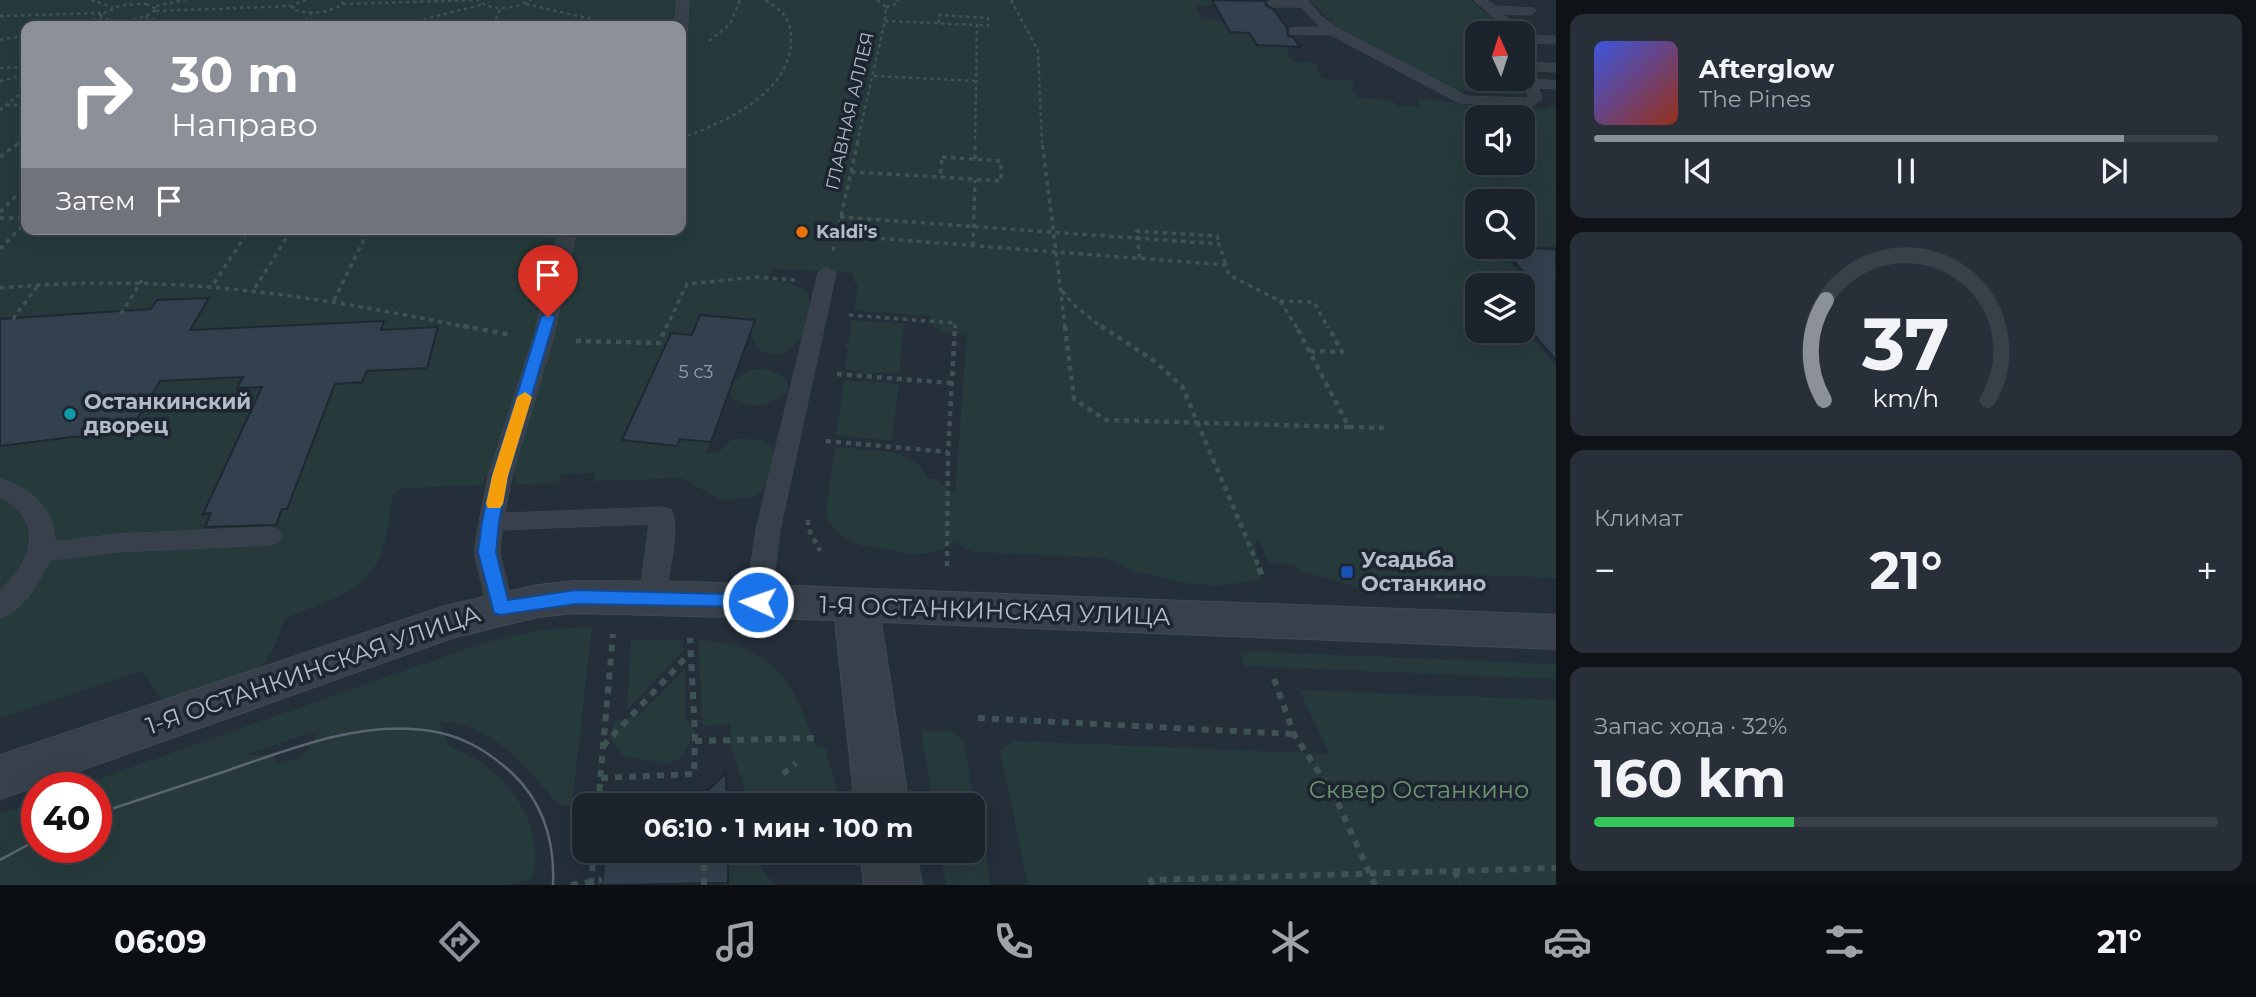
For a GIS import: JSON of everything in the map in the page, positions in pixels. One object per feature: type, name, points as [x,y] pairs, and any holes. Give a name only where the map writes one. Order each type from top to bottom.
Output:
[{"type":"street","name":"1-Я ОСТАНКИНСКАЯ УЛИЦА","points":[[0,777],[445,623],[500,608],[576,597],[1556,632]]},
{"type":"street","points":[[856,606],[880,793]]},
{"type":"street","points":[[890,863],[893,885]]},
{"type":"lane","points":[[682,21],[683,0]]},
{"type":"lane","points":[[1480,0],[1505,21]]},
{"type":"lane","points":[[1273,3],[1303,2],[1333,38]]},
{"type":"lane","points":[[1493,10],[1530,11]]},
{"type":"lane","points":[[1294,31],[1357,44],[1455,96],[1477,101],[1540,100],[1535,91]]},
{"type":"lane","points":[[1535,43],[1556,40]]},
{"type":"lane","points":[[1535,47],[1556,53]]},
{"type":"lane","points":[[1354,61],[1387,60]]},
{"type":"lane","points":[[1535,67],[1556,68]]},
{"type":"lane","points":[[1391,78],[1421,78]]},
{"type":"lane","points":[[1535,83],[1556,85]]},
{"type":"lane","points":[[1430,97],[1455,96]]},
{"type":"lane","points":[[500,608],[487,552],[491,522],[500,476],[543,339],[567,235]]},
{"type":"lane","points":[[758,602],[768,530],[826,278]]},
{"type":"lane","points":[[0,487],[29,502],[42,524],[40,552],[22,586],[0,608]]},
{"type":"lane","points":[[491,522],[662,515],[658,569],[652,598]]},
{"type":"lane","points":[[40,552],[116,543],[269,536]]},
{"type":"path","points":[[91,0],[114,7]]},
{"type":"path","points":[[138,4],[142,0]]},
{"type":"path","points":[[89,21],[145,16],[156,9],[185,0]]},
{"type":"path","points":[[0,16],[102,13],[114,7],[138,4],[156,9],[292,6],[306,0]]},
{"type":"path","points":[[341,0],[343,4]]},
{"type":"path","points":[[292,6],[296,11],[312,13],[335,9],[343,4],[478,0],[481,5]]},
{"type":"path","points":[[525,4],[531,0]]},
{"type":"path","points":[[701,43],[717,36],[729,25],[739,10],[740,0]]},
{"type":"path","points":[[686,136],[715,125],[745,108],[786,65],[790,50],[790,25],[781,10],[765,0]]},
{"type":"path","name":"ГЛАВНАЯ АЛЛЕЯ","points":[[826,278],[886,21],[886,7],[877,0]]},
{"type":"path","points":[[886,7],[897,4],[898,0]]},
{"type":"path","points":[[1011,0],[1038,51],[1042,142],[1074,400],[1106,420],[1389,428]]},
{"type":"path","points":[[416,21],[481,5],[502,7],[525,4],[600,21]]},
{"type":"path","points":[[496,21],[502,7]]},
{"type":"path","points":[[102,13],[103,18]]},
{"type":"path","points":[[305,21],[312,13]]},
{"type":"path","points":[[886,21],[988,26],[988,18],[939,15],[939,23]]},
{"type":"path","points":[[145,16],[161,21]]},
{"type":"path","points":[[975,159],[977,25]]},
{"type":"path","points":[[0,40],[21,36]]},
{"type":"path","points":[[0,68],[21,67]]},
{"type":"path","points":[[0,81],[21,76]]},
{"type":"path","points":[[874,76],[976,82]]},
{"type":"path","points":[[0,110],[21,93]]},
{"type":"path","points":[[6,106],[21,104]]},
{"type":"path","points":[[0,157],[21,141]]},
{"type":"path","points":[[851,172],[1001,181],[1001,161],[942,157],[940,177]]},
{"type":"path","points":[[973,246],[975,180]]},
{"type":"path","points":[[0,212],[21,191]]},
{"type":"path","points":[[840,217],[1219,244]]},
{"type":"path","points":[[0,218],[21,220]]},
{"type":"path","points":[[0,249],[21,226]]},
{"type":"path","points":[[1140,258],[1136,230],[1217,236],[1230,275],[1279,301],[1297,325],[1349,427]]},
{"type":"path","points":[[214,283],[246,235]]},
{"type":"path","points":[[255,288],[288,235]]},
{"type":"path","points":[[334,300],[366,235]]},
{"type":"path","points":[[836,235],[1226,265]]},
{"type":"path","points":[[0,288],[142,280],[214,283],[334,300],[466,328],[543,339],[659,343],[687,284],[756,277],[826,278]]},
{"type":"path","points":[[121,314],[142,280]]},
{"type":"path","points":[[13,319],[39,284]]},
{"type":"path","points":[[1062,291],[1070,302],[1090,319],[1161,363],[1182,386],[1264,578]]},
{"type":"path","points":[[1279,301],[1314,302],[1342,352],[1310,351]]},
{"type":"path","points":[[847,315],[955,323],[948,452],[947,566]]},
{"type":"path","points":[[837,374],[951,383]]},
{"type":"path","points":[[826,441],[948,452]]},
{"type":"path","points":[[599,793],[613,633]]},
{"type":"path","points":[[601,778],[694,774],[690,634]]},
{"type":"path","points":[[603,746],[691,652]]},
{"type":"path","points":[[1274,678],[1294,734],[1336,799],[1375,885]]},
{"type":"path","points":[[978,718],[1294,734]]},
{"type":"path","points":[[695,741],[816,738]]},
{"type":"path","points":[[783,774],[796,762]]},
{"type":"path","points":[[591,883],[593,863]]},
{"type":"path","points":[[704,863],[704,885]]},
{"type":"path","points":[[1153,885],[1151,880],[1368,872],[1556,869]]},
{"type":"path","points":[[1455,872],[1459,885]]},
{"type":"path","points":[[572,885],[602,880]]},
{"type":"green space","points":[[0,0],[1209,0],[1215,1],[1217,5],[1195,6],[1202,19],[1228,21],[1226,25],[1230,32],[1255,33],[1252,37],[1257,45],[1287,46],[1290,51],[1286,51],[1293,62],[1316,63],[1320,67],[1315,68],[1323,79],[1351,80],[1355,86],[1350,87],[1358,98],[1393,101],[1396,106],[1422,107],[1417,99],[1466,105],[1465,175],[1535,175],[1535,109],[1556,105],[1556,247],[1535,246],[1535,189],[1465,189],[1465,259],[1507,259],[1520,273],[1465,273],[1465,343],[1535,343],[1535,341],[1556,366],[1556,578],[1462,574],[1465,592],[1459,599],[1440,598],[1410,585],[1358,587],[1300,571],[1294,564],[1269,563],[1258,538],[1255,544],[1261,579],[1219,586],[1186,583],[1132,571],[1107,558],[976,552],[964,548],[956,540],[941,550],[912,555],[863,546],[840,536],[828,519],[826,508],[835,448],[900,455],[921,467],[928,478],[935,479],[955,494],[967,332],[955,335],[942,331],[934,327],[932,316],[854,310],[858,284],[853,281],[854,275],[850,273],[773,269],[769,280],[788,282],[808,292],[810,307],[805,320],[810,331],[786,352],[774,355],[757,348],[750,333],[733,382],[746,372],[768,370],[776,372],[788,383],[787,393],[773,401],[754,405],[733,399],[729,392],[706,454],[718,453],[732,439],[753,439],[773,448],[778,477],[755,497],[729,500],[717,498],[682,478],[594,481],[595,473],[561,474],[559,483],[515,485],[516,475],[486,476],[482,485],[403,488],[393,495],[384,544],[372,571],[351,590],[284,619],[267,660],[256,673],[227,689],[210,694],[168,704],[159,697],[142,671],[0,718]]},
{"type":"green space","points":[[1310,0],[1471,0],[1495,21],[1465,21],[1465,91],[1454,90],[1336,27]]},
{"type":"green space","points":[[1466,91],[1523,91],[1524,96]]},
{"type":"green space","points":[[852,320],[904,324],[899,373],[877,372],[869,375],[845,369],[848,350],[845,344],[849,342]]},
{"type":"green space","points":[[844,380],[899,384],[892,441],[836,435]]},
{"type":"green space","points":[[592,627],[572,805],[562,806],[555,801],[518,760],[490,737],[458,723],[439,721],[449,747],[486,766],[516,798],[527,817],[533,837],[535,858],[532,879],[509,885],[0,885],[0,850],[7,845],[0,848],[0,814],[21,807],[21,863],[112,863],[112,774],[480,644],[538,630]],"holes":[[[320,730],[303,756],[277,765],[273,755],[244,755]]]},
{"type":"green space","points":[[631,640],[682,640],[683,651],[627,710]]},
{"type":"green space","points":[[698,640],[745,649],[776,669],[788,683],[815,744],[818,748],[826,748],[836,793],[746,793],[730,744],[731,723],[703,727]]},
{"type":"green space","points":[[1240,651],[1556,664],[1556,679],[1244,666]]},
{"type":"green space","points":[[685,669],[685,715],[695,733],[680,759],[666,764],[622,755],[609,736],[615,721],[641,714]]},
{"type":"green space","name":"Сквер Останкино","points":[[1299,690],[1556,700],[1556,885],[1028,885],[1000,751],[1013,741],[1330,754]]},
{"type":"green space","points":[[921,731],[952,732],[963,740],[973,793],[931,793]]},
{"type":"green space","points":[[985,854],[991,885],[946,885],[942,863],[985,863]]},
{"type":"green space","points":[[665,863],[758,863],[774,885],[656,885]]},
{"type":"building","points":[[1212,0],[1265,1],[1287,28],[1288,36],[1293,37],[1300,47],[1257,45],[1249,33],[1230,32]]},
{"type":"building","points":[[1535,248],[1556,249],[1556,360],[1535,336],[1535,273],[1525,273],[1512,259],[1535,259]]},
{"type":"building","name":"Останкинский дворец","points":[[209,298],[190,330],[384,321],[381,330],[438,327],[427,368],[367,371],[362,382],[335,384],[287,509],[282,509],[276,525],[205,527],[211,513],[203,514],[262,387],[237,388],[243,377],[160,381],[128,434],[72,437],[0,446],[0,319],[151,309],[157,300]]},
{"type":"building","points":[[700,315],[755,320],[711,442],[680,439],[677,446],[622,440],[671,333],[692,335]]},
{"type":"building","points":[[726,773],[727,793],[705,793]]},
{"type":"building","points":[[604,863],[728,863],[728,883],[602,885]]},
{"type":"tram line","points":[[112,809],[271,755],[347,734],[399,728],[437,732],[472,744],[503,765],[524,786],[533,798],[545,825],[552,854],[553,885]]},
{"type":"tram line","points":[[0,860],[21,849]]},
{"type":"slow traffic","points":[[494,504],[525,397]]},
{"type":"place","name":"Kaldi's","points":[[802,232]]},
{"type":"place","name":"Останкинский дворец","points":[[70,414]]},
{"type":"place","name":"Усадьба Останкино","points":[[1347,572]]},
{"type":"route","points":[[548,317],[500,476],[491,522],[487,552],[500,608],[576,597],[691,598],[758,602]]}]
